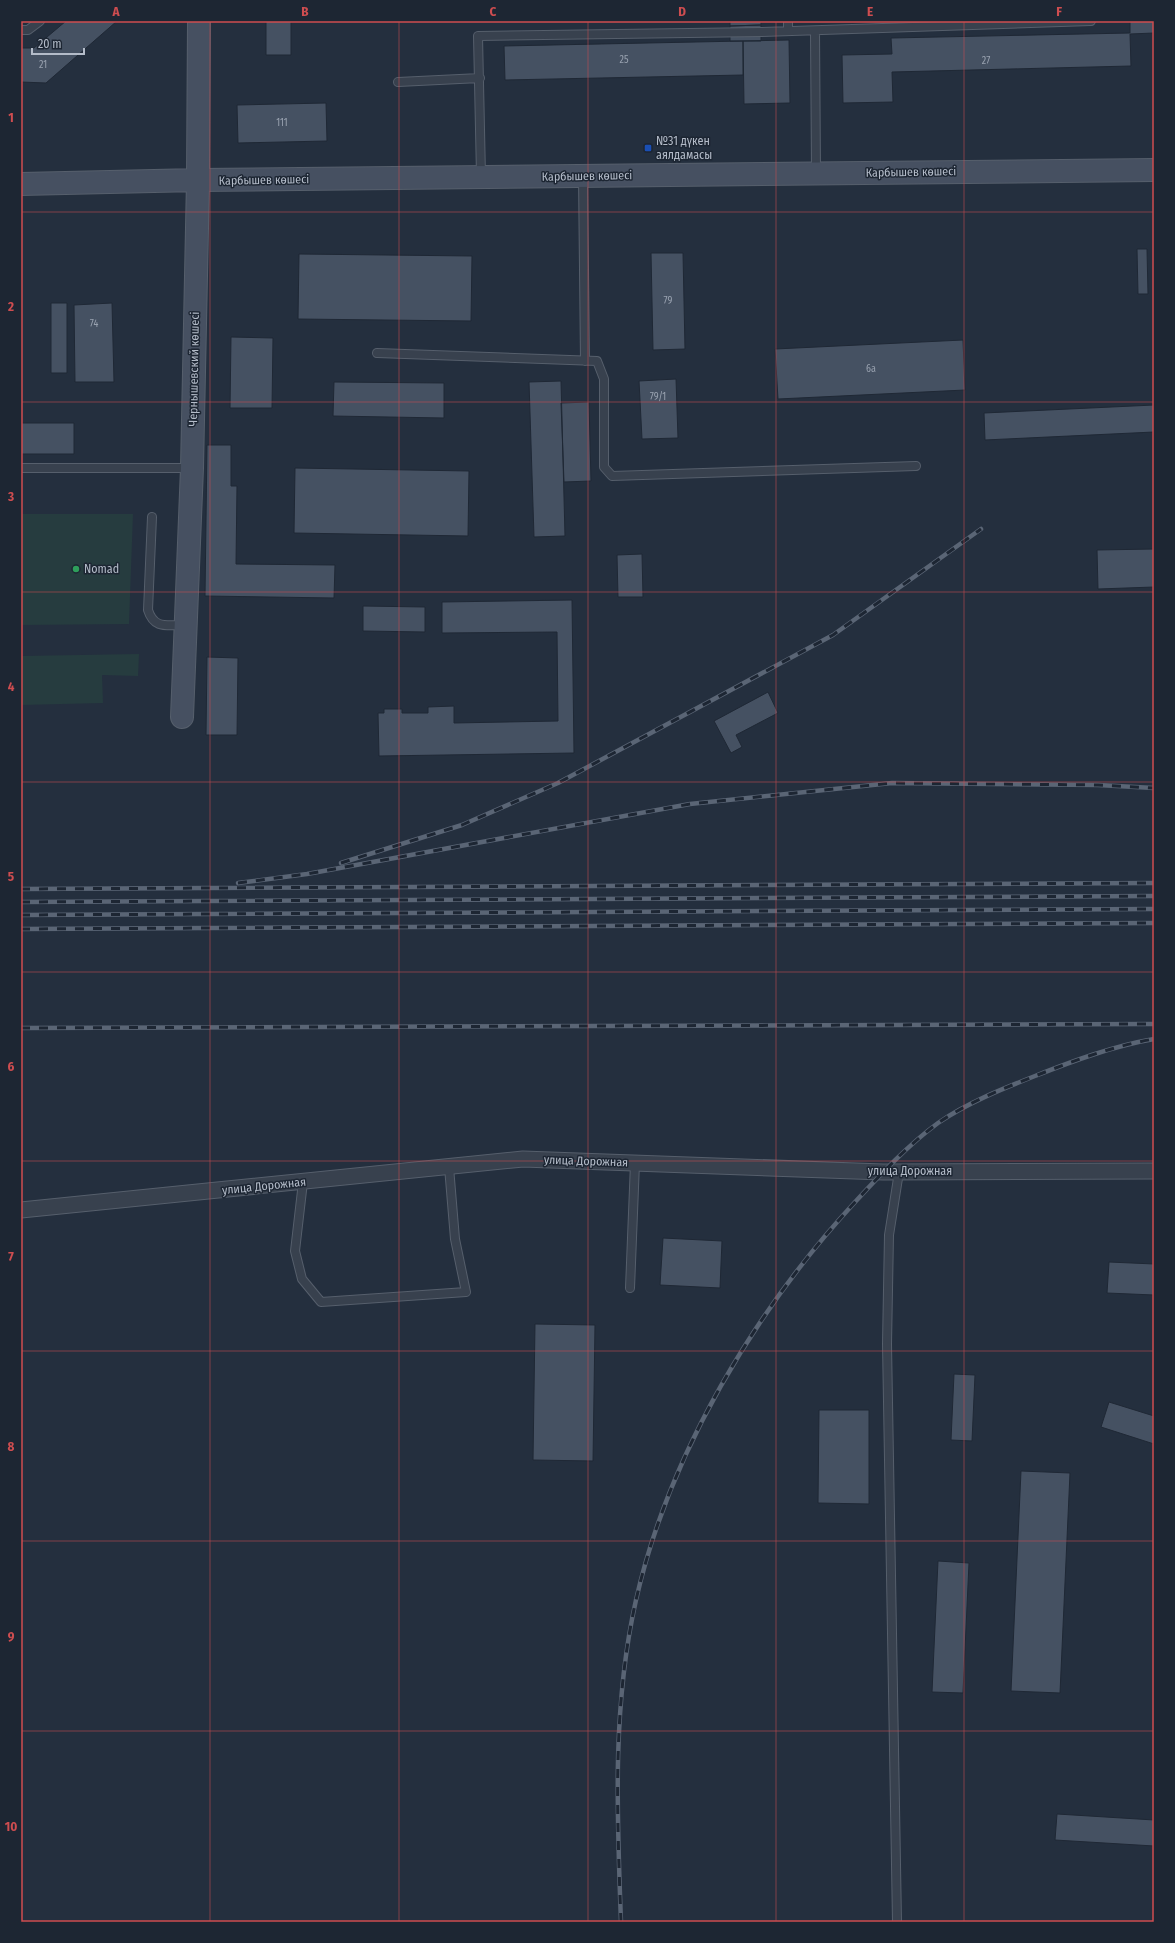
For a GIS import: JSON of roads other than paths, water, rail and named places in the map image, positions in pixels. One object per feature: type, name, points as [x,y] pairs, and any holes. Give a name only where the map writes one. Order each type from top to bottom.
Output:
[{"type":"main road","name":"Чернышевский көшесі","points":[[182,717],[192,468],[198,180],[199,21]]},
{"type":"main road","name":"Карбышев көшесі","points":[[21,184],[198,180],[1154,170]]},
{"type":"street","name":"улица Дорожная","points":[[21,1210],[523,1159],[899,1172],[1154,1171]]},
{"type":"lane","points":[[21,30],[28,30],[40,21]]},
{"type":"lane","points":[[788,21],[788,31]]},
{"type":"lane","points":[[481,177],[478,36],[788,31],[1091,21]]},
{"type":"lane","points":[[815,30],[816,174]]},
{"type":"lane","points":[[398,82],[480,78]]},
{"type":"lane","points":[[583,176],[585,360]]},
{"type":"lane","points":[[377,353],[597,361],[604,379],[604,467],[612,476],[916,466]]},
{"type":"lane","points":[[21,468],[192,468]]},
{"type":"lane","points":[[152,517],[148,610],[151,619],[159,625],[185,625]]},
{"type":"lane","points":[[630,1288],[635,1163]]},
{"type":"lane","points":[[303,1182],[295,1251],[302,1278],[321,1302],[466,1292],[455,1239],[449,1167]]},
{"type":"lane","points":[[897,1922],[887,1344],[889,1235],[899,1172]]},
{"type":"railway","points":[[341,863],[462,825],[558,783],[833,635],[981,529]]},
{"type":"railway","points":[[238,883],[307,874],[690,804],[892,783],[1098,785],[1154,788]]},
{"type":"railway","points":[[21,889],[1154,883]]},
{"type":"railway","points":[[21,902],[1154,896]]},
{"type":"railway","points":[[21,915],[1154,909]]},
{"type":"railway","points":[[21,929],[1154,923]]},
{"type":"railway","points":[[21,1028],[1154,1024]]},
{"type":"railway","points":[[621,1922],[618,1841],[618,1760],[623,1680],[628,1640],[636,1600],[651,1545],[670,1491],[693,1438],[720,1387],[751,1337],[784,1289],[819,1243],[885,1170],[905,1150],[938,1123],[961,1109],[1010,1086],[1093,1054],[1154,1039]]},
{"type":"place","name":"№31 дүкен аялдамасы","points":[[648,148]]},
{"type":"place","name":"Nomad","points":[[76,569]]}]
